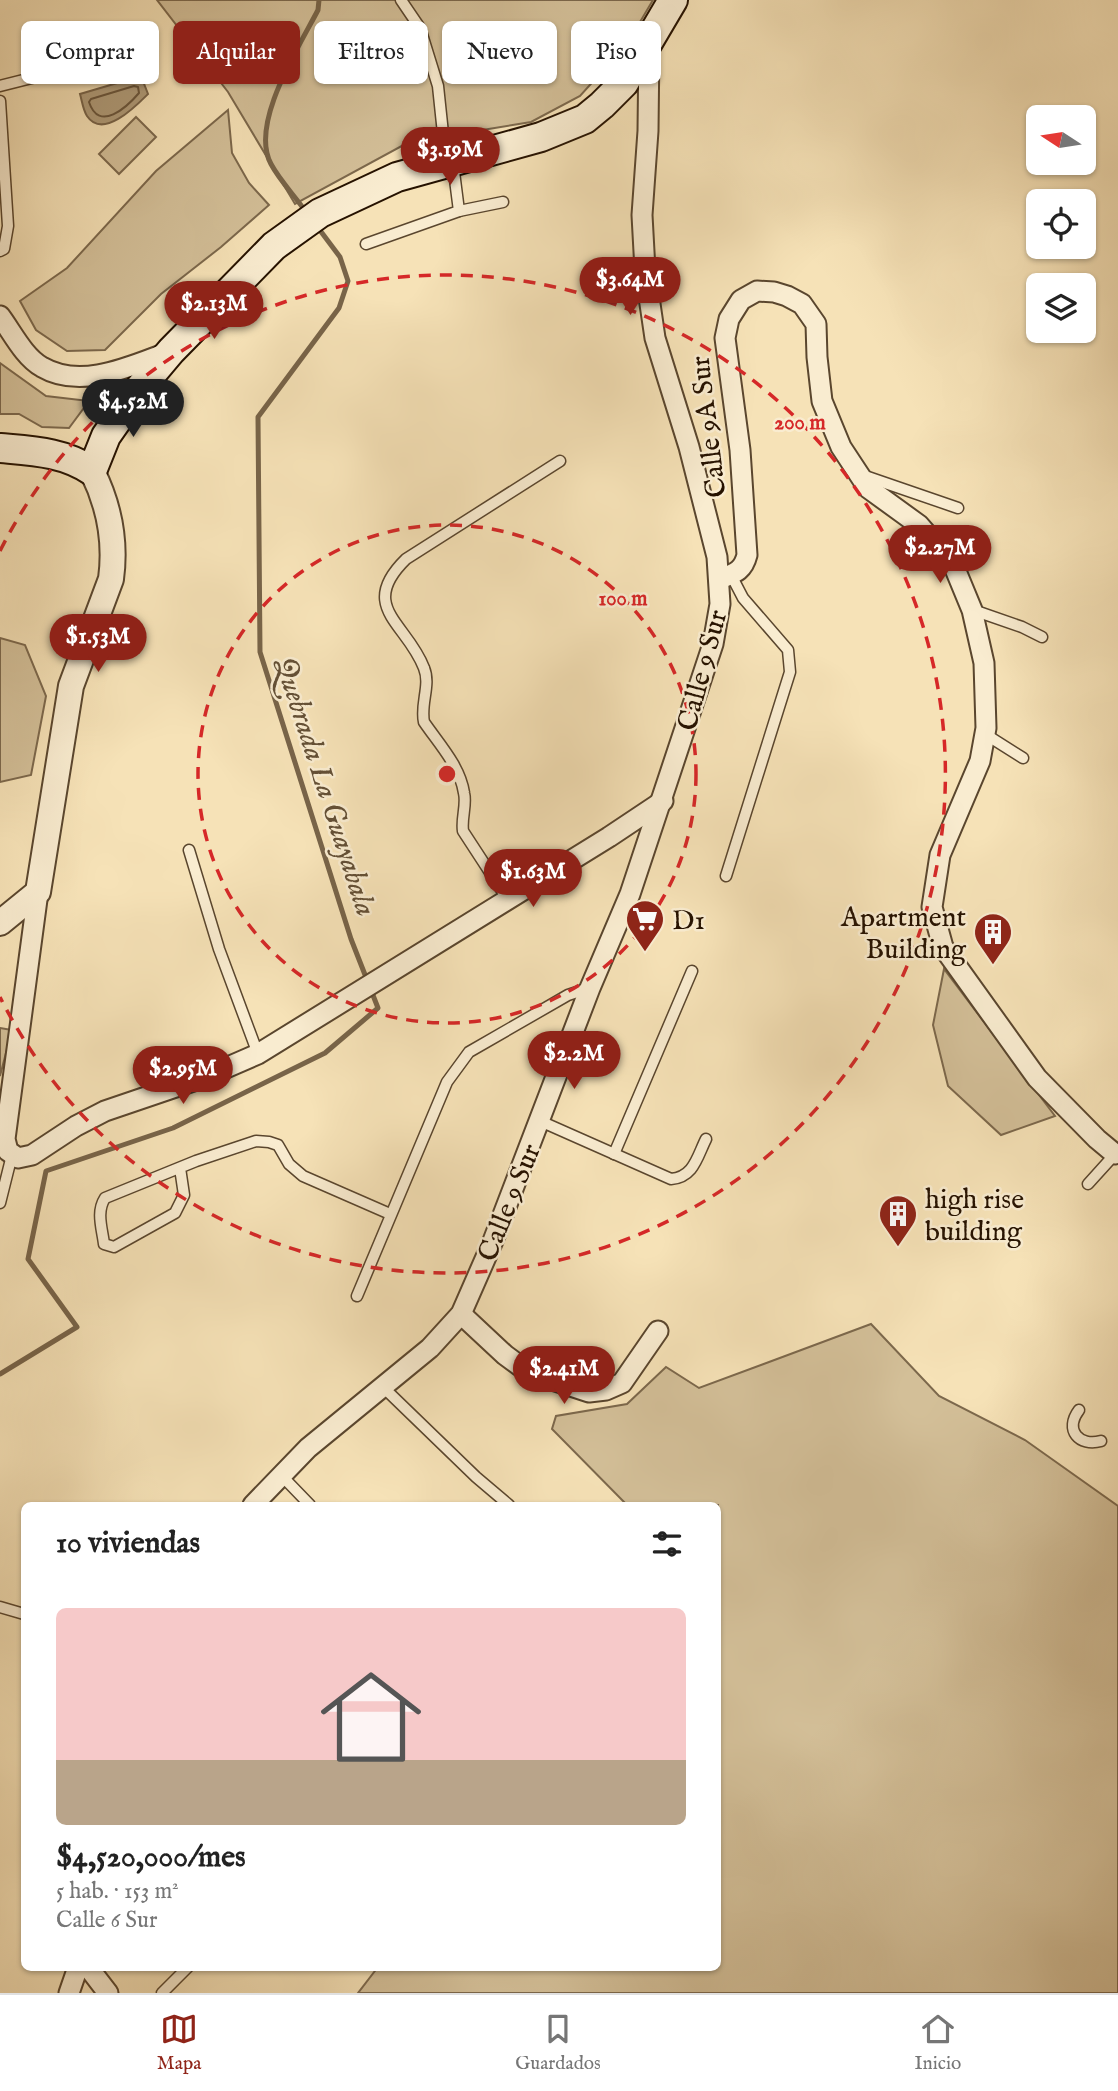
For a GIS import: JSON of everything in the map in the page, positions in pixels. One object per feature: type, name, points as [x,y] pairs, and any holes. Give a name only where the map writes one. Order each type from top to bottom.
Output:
[{"type":"main road","name":"Calle 9 Sur","points":[[661,22],[673,0]]},
{"type":"main road","points":[[0,448],[66,457],[92,471],[106,436],[170,351],[274,246],[311,219],[397,177],[541,137],[585,119],[623,84]]},
{"type":"street","name":"Calle 9 Sur","points":[[256,1502],[308,1448],[430,1348],[460,1314],[493,1241],[590,988],[643,859],[713,644],[725,577],[655,338],[648,302],[642,215],[649,84]]},
{"type":"street","name":"Calle 9A Sur","points":[[725,577],[741,570],[747,555],[740,450],[725,338],[736,307],[746,296],[757,291],[779,293],[802,304],[812,316],[817,332],[818,375],[824,409],[841,447],[868,488],[919,525],[953,564],[972,610],[984,663],[985,734],[981,761],[940,855],[932,907],[943,947],[1037,1078],[1115,1154]]},
{"type":"street","points":[[0,316],[32,358],[42,367],[63,374],[84,376],[109,372],[170,351]]},
{"type":"street","points":[[92,471],[108,512],[112,571],[109,586],[71,686],[38,892],[5,1139],[10,1153],[24,1158],[88,1119],[205,1077],[258,1054],[610,837],[663,801]]},
{"type":"street","points":[[610,837],[633,845],[643,859]]},
{"type":"street","points":[[0,923],[38,892]]},
{"type":"street","points":[[460,1314],[528,1372],[589,1392],[606,1390],[622,1383],[658,1331]]},
{"type":"street","points":[[69,1993],[77,1971]]},
{"type":"street","points":[[91,1971],[108,1993]]},
{"type":"lane","points":[[401,0],[420,28],[438,86],[459,211]]},
{"type":"lane","points":[[0,86],[21,81]]},
{"type":"lane","points":[[0,101],[8,226],[7,240],[4,249],[0,251]]},
{"type":"lane","points":[[366,244],[459,211],[503,202]]},
{"type":"lane","points":[[508,900],[463,831],[465,795],[459,776],[424,722],[422,712],[427,680],[425,669],[385,601],[385,588],[392,572],[406,559],[560,461]]},
{"type":"lane","points":[[858,474],[958,508]]},
{"type":"lane","points":[[725,577],[788,650],[790,671],[726,876]]},
{"type":"lane","points":[[972,610],[1042,637]]},
{"type":"lane","points":[[985,734],[1023,758]]},
{"type":"lane","points":[[189,850],[219,948],[258,1054]]},
{"type":"lane","points":[[614,1154],[692,971]]},
{"type":"lane","points":[[357,1296],[447,1082],[469,1052],[568,995],[590,988]]},
{"type":"lane","points":[[540,1121],[671,1179],[681,1179],[689,1174],[706,1139]]},
{"type":"lane","points":[[180,1168],[184,1195],[175,1213],[114,1247],[104,1244],[100,1213],[105,1198],[180,1168],[256,1141],[278,1145],[289,1164],[303,1176],[390,1214]]},
{"type":"lane","points":[[0,1203],[10,1153]]},
{"type":"lane","points":[[1088,1184],[1115,1154]]},
{"type":"lane","points":[[383,1387],[476,1478],[505,1502]]},
{"type":"lane","points":[[1079,1410],[1072,1422],[1080,1439],[1091,1444],[1101,1441]]},
{"type":"lane","points":[[282,1476],[307,1502]]},
{"type":"lane","points":[[0,1607],[21,1613]]},
{"type":"lane","points":[[162,1993],[184,1971]]},
{"type":"shaded area","points":[[157,0],[653,0],[641,21],[571,21],[571,84],[591,84],[580,96],[531,122],[409,142],[295,204],[222,84],[300,84],[300,21],[173,21]]},
{"type":"shaded area","points":[[228,110],[232,153],[249,183],[269,205],[161,294],[105,350],[67,351],[36,330],[20,301],[67,268],[156,171]]},
{"type":"shaded area","points":[[136,117],[156,137],[119,174],[99,154]]},
{"type":"shaded area","points":[[0,363],[46,396],[89,401],[69,428],[42,427],[19,414],[0,414]]},
{"type":"shaded area","points":[[0,638],[25,645],[46,696],[31,775],[0,782]]},
{"type":"shaded area","points":[[944,969],[1055,1116],[1001,1135],[948,1086],[933,1025]]},
{"type":"shaded area","points":[[0,1028],[12,1030],[0,1076]]},
{"type":"shaded area","points":[[871,1324],[939,1396],[1025,1440],[1118,1506],[1118,1993],[358,1993],[375,1971],[721,1971],[721,1502],[624,1502],[552,1429],[556,1416],[627,1404],[666,1367],[699,1388]]},
{"type":"water","points":[[114,84],[144,84],[148,94],[119,119],[102,124],[87,116],[80,94]]},
{"type":"waterway","name":"Quebrada La Guayabala","points":[[306,212],[271,164],[266,147],[266,128],[279,86],[318,10],[319,0]]},
{"type":"waterway","name":"Quebrada La Guayabala","points":[[0,1374],[77,1327],[28,1259],[46,1171],[173,1128],[325,1053],[378,1008],[351,939],[260,652],[258,417],[339,308],[348,281],[340,257],[316,225]]},
{"type":"place","name":"D1","points":[[645,953]]},
{"type":"place","name":"Apartment Building","points":[[993,966]]},
{"type":"place","name":"high rise building","points":[[898,1248]]}]
